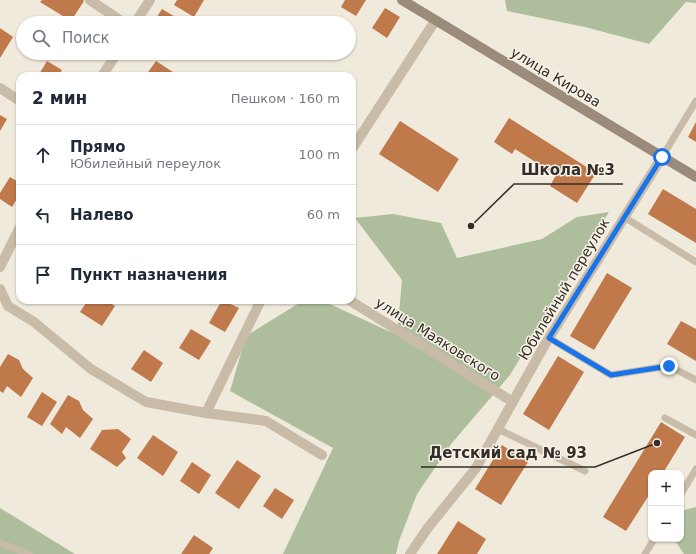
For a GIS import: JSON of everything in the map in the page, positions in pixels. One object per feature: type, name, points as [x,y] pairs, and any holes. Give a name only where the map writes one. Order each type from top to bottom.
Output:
[{"type":"street","points":[[90,0],[114,16]]},
{"type":"street","points":[[140,16],[150,0]]},
{"type":"street","name":"улица Кирова","points":[[402,0],[696,177]]},
{"type":"street","points":[[356,143],[435,21]]},
{"type":"street","points":[[105,72],[112,60]]},
{"type":"street","points":[[0,88],[16,98]]},
{"type":"street","name":"Юбилейный переулок","points":[[410,554],[426,529],[476,468],[549,338],[662,157]]},
{"type":"street","points":[[0,267],[16,235]]},
{"type":"street","points":[[0,289],[8,306],[34,322],[97,373],[146,402],[206,413],[266,421],[322,455]]},
{"type":"street","points":[[206,413],[259,304]]},
{"type":"street","name":"улица Маяковского","points":[[355,304],[513,402]]},
{"type":"lane","points":[[662,157],[696,101]]},
{"type":"lane","points":[[624,217],[696,262]]},
{"type":"lane","points":[[549,338],[611,375],[669,366],[696,380]]},
{"type":"lane","points":[[665,418],[696,435]]},
{"type":"lane","points":[[498,429],[585,471]]},
{"type":"lane","points":[[684,489],[696,469]]},
{"type":"lane","points":[[645,554],[652,542]]},
{"type":"lane","points":[[0,543],[29,554]]},
{"type":"green space","points":[[505,0],[696,0],[696,3],[686,2],[649,44],[585,27],[507,11]]},
{"type":"green space","points":[[609,212],[510,375],[452,443],[417,494],[399,541],[396,554],[283,554],[333,448],[230,391],[246,336],[298,304],[330,304],[397,335],[402,280],[356,218],[393,214],[441,223],[457,258],[542,239],[577,217]]},
{"type":"green space","points":[[696,507],[696,554],[684,554],[676,542],[684,542],[684,510]]},
{"type":"green space","points":[[0,508],[75,554],[0,554]]},
{"type":"building","points":[[42,0],[84,1],[74,16],[63,16],[40,2]]},
{"type":"building","points":[[177,0],[204,0],[195,16],[174,5]]},
{"type":"building","points":[[345,0],[366,0],[356,16],[341,7]]},
{"type":"building","points":[[385,8],[400,17],[387,38],[372,28]]},
{"type":"building","points":[[162,9],[174,16],[158,16]]},
{"type":"building","points":[[0,28],[13,37],[0,58]]},
{"type":"building","points":[[47,61],[62,70],[61,72],[40,72]]},
{"type":"building","points":[[156,61],[173,72],[148,72]]},
{"type":"building","points":[[0,115],[7,119],[0,131]]},
{"type":"building","points":[[509,118],[596,173],[577,203],[550,186],[556,175],[515,149],[512,154],[494,142]]},
{"type":"building","points":[[400,121],[459,159],[438,192],[379,154]]},
{"type":"building","points":[[696,122],[696,142],[688,137]]},
{"type":"building","points":[[10,177],[16,181],[16,200],[12,207],[0,199],[0,193]]},
{"type":"building","points":[[663,189],[696,209],[696,243],[648,214]]},
{"type":"building","points":[[607,273],[632,288],[594,350],[570,336]]},
{"type":"building","points":[[85,304],[112,304],[115,306],[102,326],[80,312]]},
{"type":"building","points":[[220,304],[230,304],[239,308],[225,332],[209,323]]},
{"type":"building","points":[[681,321],[696,329],[696,361],[667,344]]},
{"type":"building","points":[[191,329],[211,341],[199,360],[179,348]]},
{"type":"building","points":[[144,350],[163,363],[151,382],[131,369]]},
{"type":"building","points":[[8,354],[19,360],[23,369],[33,378],[21,397],[7,386],[3,393],[0,391],[0,367]]},
{"type":"building","points":[[558,356],[584,372],[549,430],[523,414]]},
{"type":"building","points":[[42,392],[57,402],[42,426],[27,417]]},
{"type":"building","points":[[68,395],[79,401],[83,410],[93,419],[80,438],[66,427],[62,434],[50,424]]},
{"type":"building","points":[[661,422],[685,437],[665,470],[648,470],[648,497],[626,531],[603,517]]},
{"type":"building","points":[[118,429],[131,439],[122,452],[126,458],[117,467],[90,449],[102,430]]},
{"type":"building","points":[[153,435],[178,452],[163,476],[137,458]]},
{"type":"building","points":[[502,445],[528,462],[501,505],[475,489]]},
{"type":"building","points":[[237,460],[261,476],[239,509],[215,493]]},
{"type":"building","points":[[192,462],[211,475],[199,494],[180,481]]},
{"type":"building","points":[[275,488],[294,500],[282,519],[263,506]]},
{"type":"building","points":[[458,521],[486,539],[477,554],[437,554]]},
{"type":"building","points":[[194,535],[213,548],[209,554],[181,554]]},
{"type":"place","name":"Школа №3","points":[[471,226]]},
{"type":"place","name":"Детский сад № 93","points":[[657,443]]},
{"type":"route","points":[[662,157],[549,338],[611,375],[669,366]]}]
